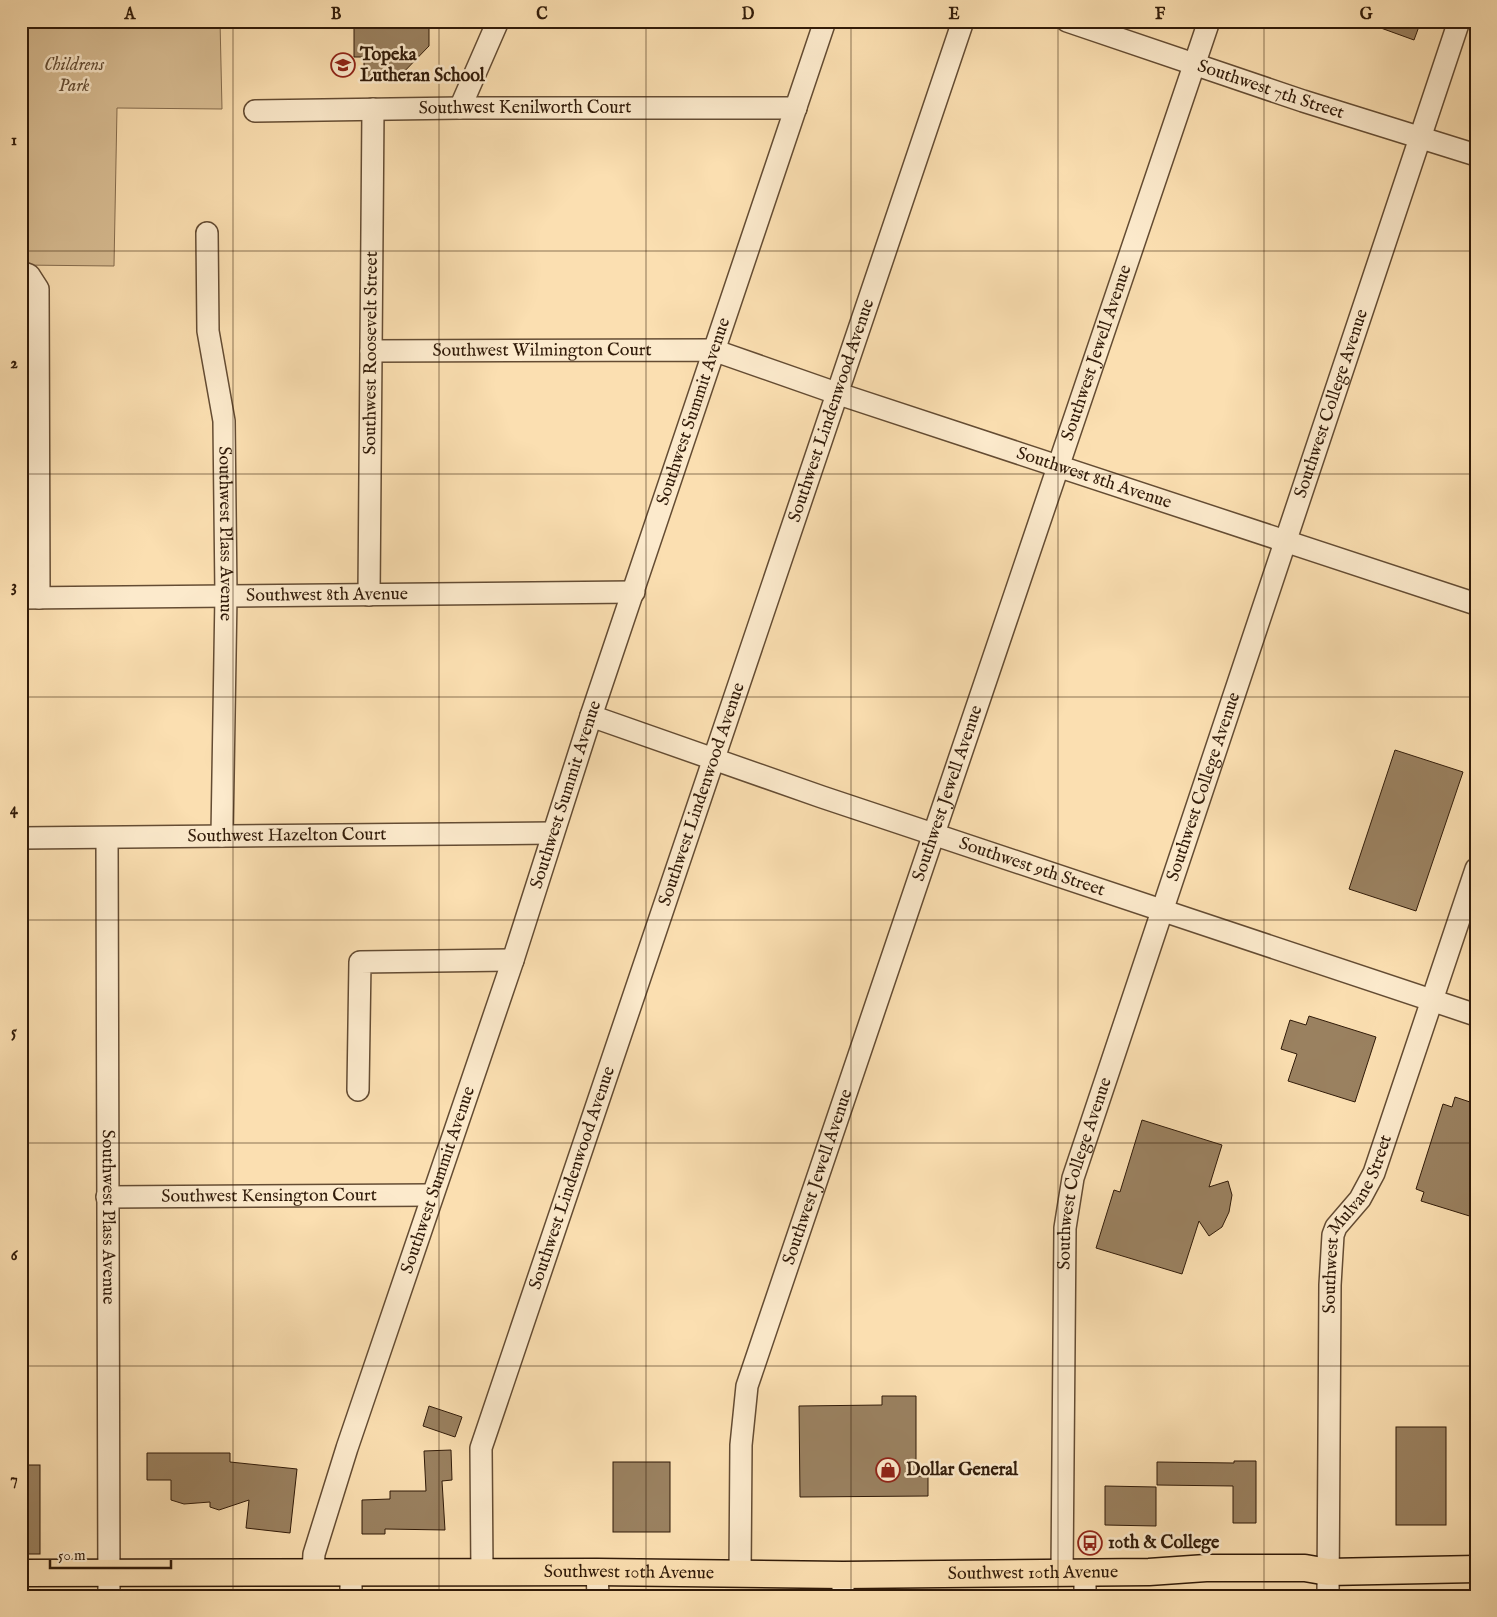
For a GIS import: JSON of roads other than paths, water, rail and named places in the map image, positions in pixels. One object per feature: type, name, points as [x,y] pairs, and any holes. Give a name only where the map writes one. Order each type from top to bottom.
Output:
[{"type":"main road","name":"Southwest 10th Avenue","points":[[21,1574],[108,1584],[313,1572],[351,1584],[482,1573],[598,1584],[740,1575],[843,1585],[1078,1580],[1206,1568],[1305,1568],[1328,1584],[1476,1569]]},
{"type":"street","points":[[460,108],[498,21]]},
{"type":"street","name":"Southwest Summit Avenue","points":[[313,1572],[314,1554],[347,1448],[513,960],[590,716],[634,592],[713,350],[825,21]]},
{"type":"street","name":"Southwest Lindenwood Avenue","points":[[482,1573],[481,1448],[963,21]]},
{"type":"street","name":"Southwest 7th Street","points":[[1067,21],[1476,155]]},
{"type":"street","name":"Southwest Jewell Avenue","points":[[740,1575],[740,1445],[747,1386],[1210,21]]},
{"type":"street","name":"Southwest College Avenue","points":[[1078,1580],[1065,1228],[1073,1178],[1422,138],[1459,21]]},
{"type":"street","name":"Southwest Kenilworth Court","points":[[255,111],[460,108],[796,108]]},
{"type":"street","name":"Southwest Roosevelt Street","points":[[369,595],[373,109]]},
{"type":"street","name":"Southwest Plass Avenue","points":[[207,233],[208,330],[224,421],[226,595],[222,836]]},
{"type":"street","points":[[27,276],[38,289],[30,598]]},
{"type":"street","name":"Southwest 8th Avenue","points":[[713,350],[836,393],[1476,604]]},
{"type":"street","name":"Southwest Wilmington Court","points":[[371,351],[713,350]]},
{"type":"street","name":"Southwest 8th Avenue","points":[[30,598],[634,592]]},
{"type":"street","name":"Southwest 9th Street","points":[[590,716],[712,760],[1476,1015]]},
{"type":"street","name":"Southwest Hazelton Court","points":[[21,838],[553,833]]},
{"type":"street","name":"Southwest Plass Avenue","points":[[107,838],[108,1584]]},
{"type":"street","name":"Southwest Mulvane Street","points":[[1328,1584],[1330,1285],[1333,1235],[1344,1216],[1360,1199],[1374,1173],[1476,869]]},
{"type":"street","points":[[358,1090],[360,962],[513,960]]},
{"type":"street","name":"Southwest Kensington Court","points":[[108,1197],[432,1195]]},
{"type":"place","name":"Topeka Lutheran School","points":[[343,65]]},
{"type":"place","name":"Dollar General","points":[[888,1470]]},
{"type":"place","name":"10th & College","points":[[1090,1543]]},
{"type":"park label","name":"Childrens Park","points":[[74,75]]}]
